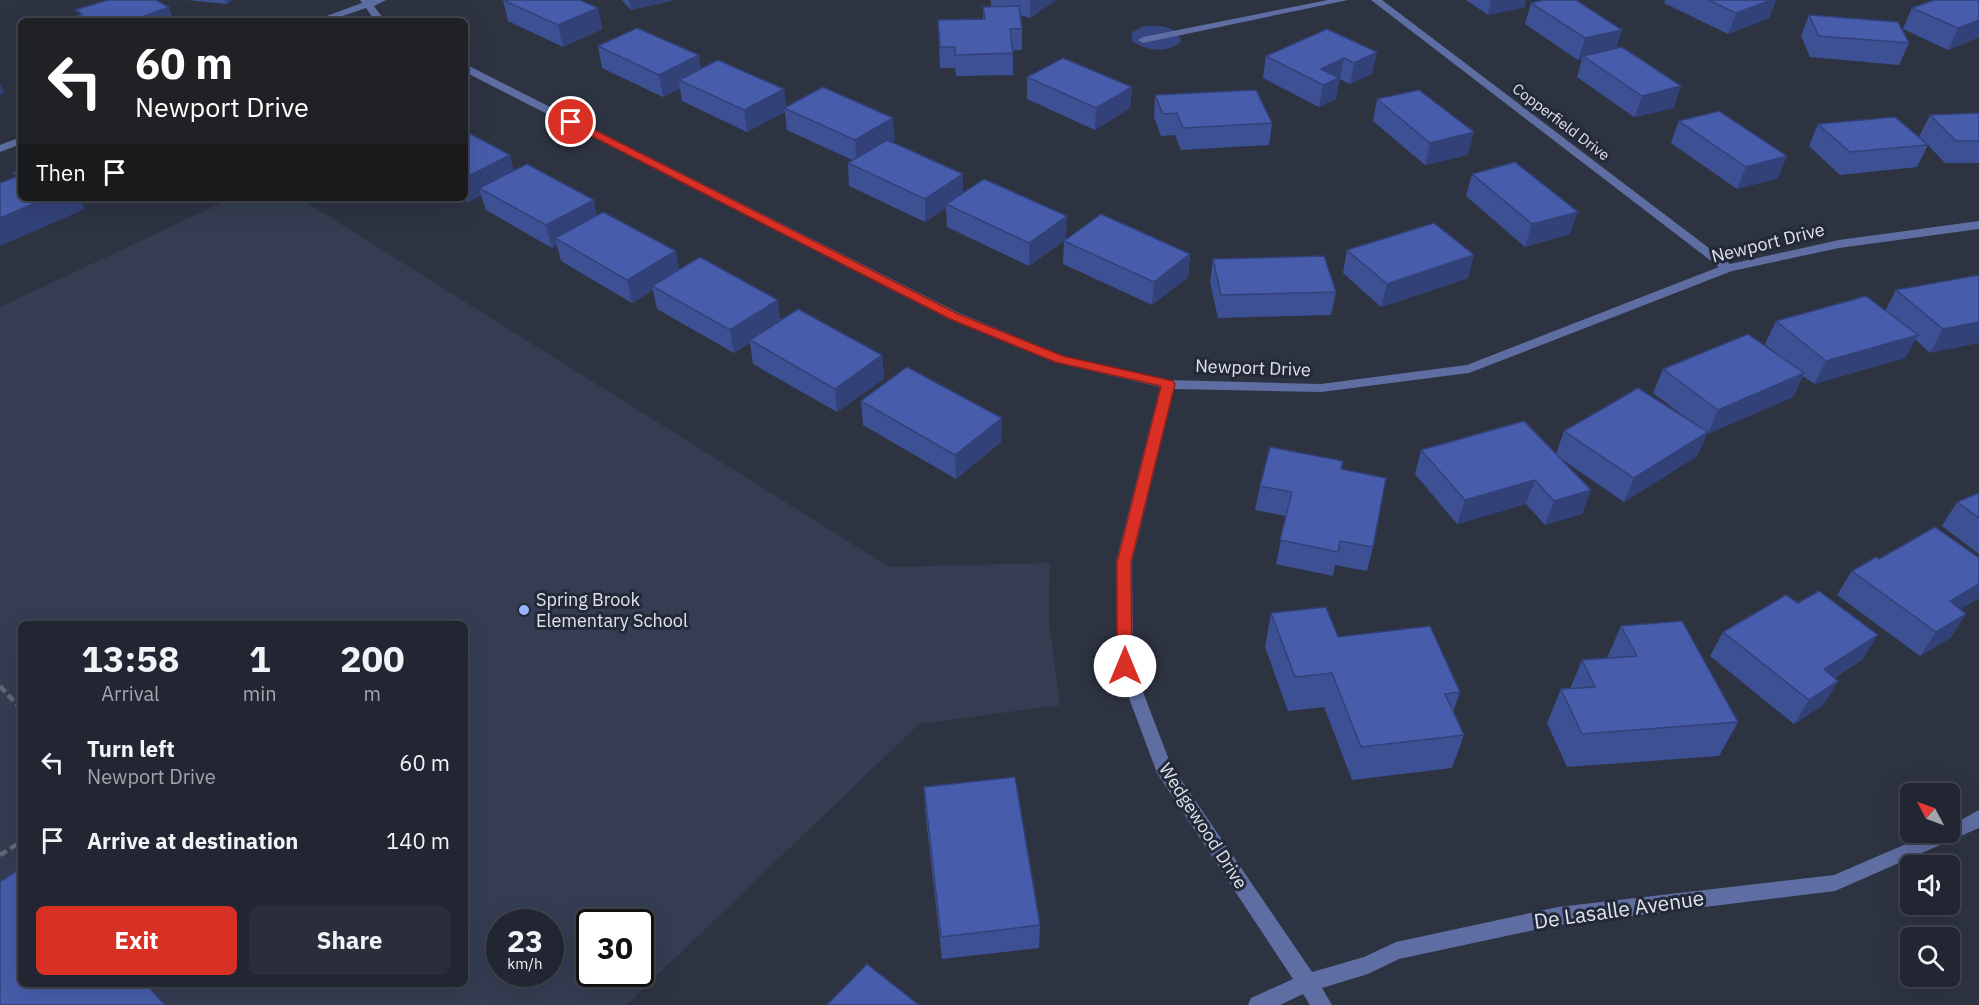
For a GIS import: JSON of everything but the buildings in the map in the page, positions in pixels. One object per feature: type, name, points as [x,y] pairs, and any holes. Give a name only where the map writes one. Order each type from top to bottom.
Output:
[{"type":"street","points":[[326,18],[366,2],[381,0]]},
{"type":"street","points":[[1143,40],[1343,0]]},
{"type":"street","name":"Copperfield Drive","points":[[1376,0],[1728,268]]},
{"type":"street","points":[[366,2],[378,18]]},
{"type":"street","name":"Newport Drive","points":[[468,70],[954,316],[1059,359],[1168,384],[1321,388],[1469,369],[1728,268],[1839,244],[1979,225]]},
{"type":"street","points":[[0,149],[18,141]]},
{"type":"street","name":"Wedgewood Drive","points":[[1168,384],[1124,562],[1125,666],[1163,768],[1322,1005]]},
{"type":"street","name":"De Lasalle Avenue","points":[[1258,1005],[1307,982],[1368,965],[1396,951],[1558,916],[1835,883],[1964,828],[1979,818]]},
{"type":"path","points":[[0,686],[18,706]]},
{"type":"path","points":[[0,855],[18,844]]},
{"type":"shaded area","points":[[1145,26],[1161,26],[1171,29],[1176,32],[1181,41],[1164,49],[1143,47],[1132,41],[1132,32]]},
{"type":"shaded area","name":"Spring Brook Elementary School","points":[[226,201],[304,201],[889,567],[1050,563],[1049,622],[1060,705],[919,724],[654,978],[654,909],[576,909],[576,987],[645,987],[626,1005],[0,1005],[0,307]]},
{"type":"place","name":"Spring Brook Elementary School","points":[[524,610]]},
{"type":"route","points":[[571,122],[954,316],[1059,359],[1168,384],[1124,562],[1125,666]]}]
